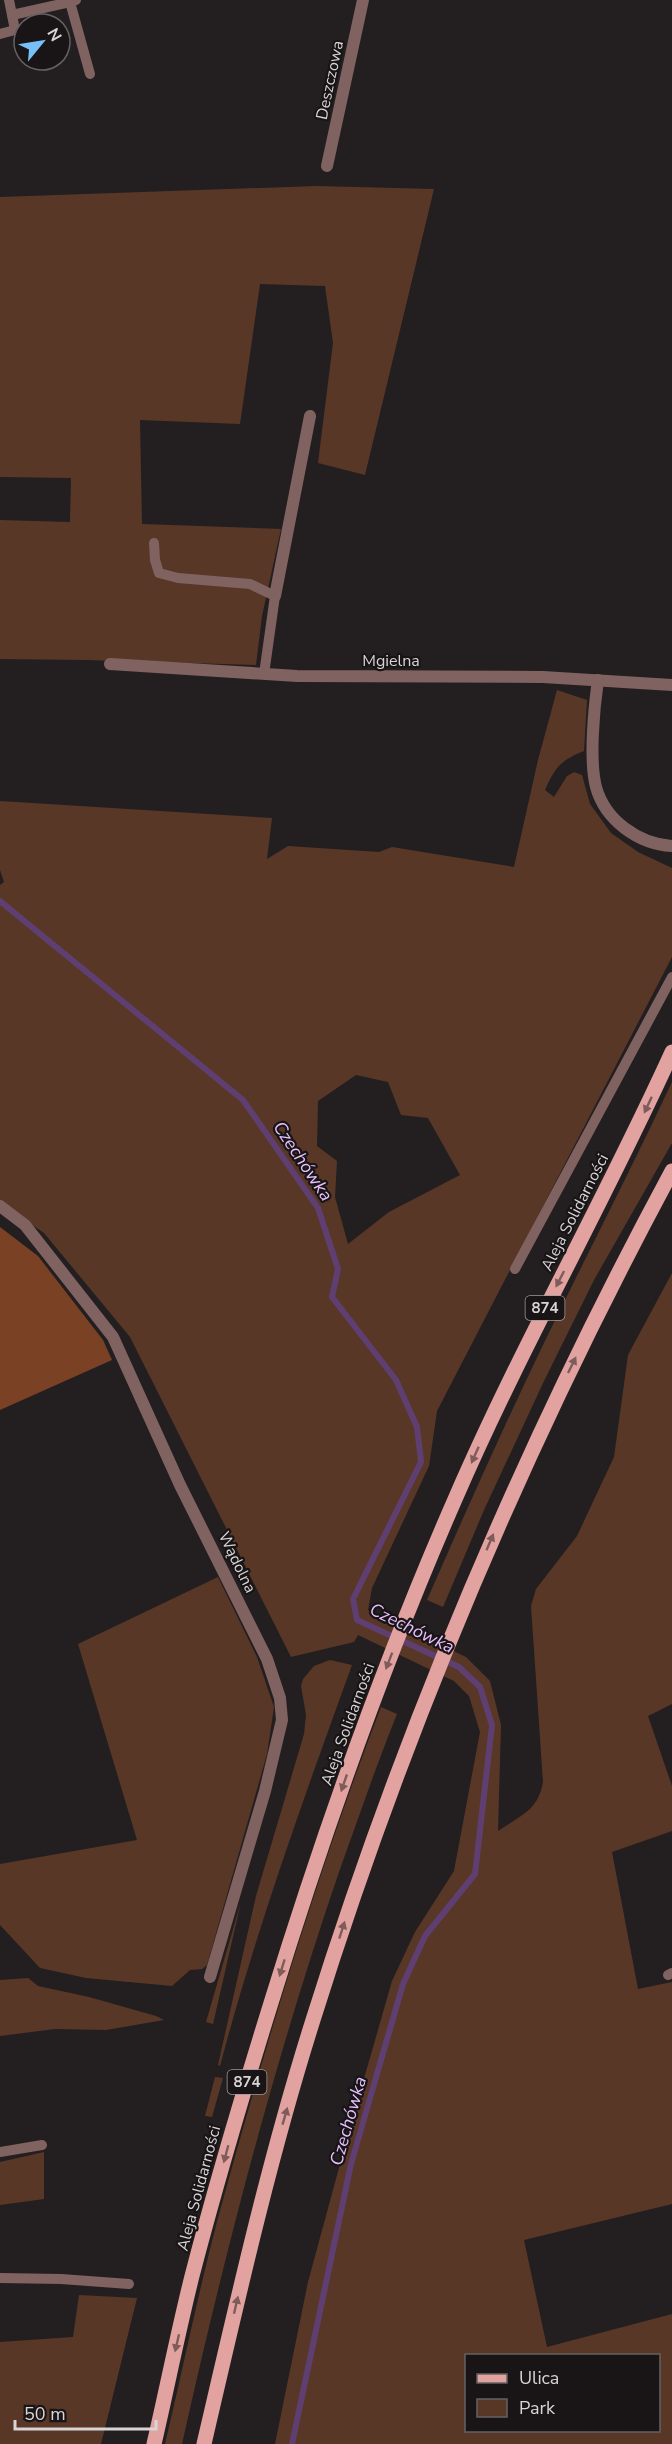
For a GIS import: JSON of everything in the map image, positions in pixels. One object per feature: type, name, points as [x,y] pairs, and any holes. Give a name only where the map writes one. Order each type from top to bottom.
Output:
[{"type":"main road","name":"Aleja Solidarności","points":[[154,2444],[192,2277],[231,2134],[299,1913],[363,1728],[426,1568],[506,1387],[626,1150],[672,1052]]},
{"type":"main road","name":"874","points":[[204,2444],[251,2241],[312,2023],[358,1880],[408,1743],[504,1509],[579,1351],[672,1171]]},
{"type":"street","name":"Deszczowa","points":[[327,166],[363,0]]},
{"type":"street","points":[[274,596],[310,416]]},
{"type":"street","name":"Mgielna","points":[[110,664],[264,674],[598,680],[672,685]]},
{"type":"street","points":[[598,680],[593,765],[596,788],[606,808],[628,832],[645,841],[672,846]]},
{"type":"street","name":"Wądolna","points":[[0,1206],[25,1225],[113,1337],[180,1485],[267,1659],[280,1698],[282,1720],[265,1791],[210,1977]]},
{"type":"lane","points":[[9,0],[12,15]]},
{"type":"lane","points":[[25,12],[73,1],[90,74]]},
{"type":"lane","points":[[154,543],[155,560],[159,573],[178,578],[250,584],[274,596],[264,674]]},
{"type":"lane","points":[[515,1269],[672,977]]},
{"type":"lane","points":[[0,2152],[42,2145]]},
{"type":"lane","points":[[0,2278],[61,2279],[129,2284]]},
{"type":"green space","points":[[317,186],[434,189],[365,475],[318,463],[333,343],[325,286],[260,284],[240,424],[140,420],[142,524],[281,529],[262,616],[256,665],[0,659],[0,520],[70,522],[71,478],[0,477],[0,197]]},
{"type":"green space","points":[[557,690],[587,700],[584,751],[560,765],[545,790],[554,797],[567,776],[574,772],[582,775],[590,804],[611,833],[638,852],[672,868],[672,957],[437,1411],[429,1466],[372,1588],[368,1610],[466,1657],[490,1681],[501,1725],[498,1831],[521,1816],[537,1800],[543,1782],[531,1606],[536,1589],[577,1536],[614,1457],[628,1355],[672,1273],[672,1704],[648,1716],[672,1786],[672,1831],[612,1852],[638,1989],[672,1982],[672,2204],[524,2240],[547,2347],[672,2314],[672,2444],[275,2444],[308,2282],[392,1981],[415,1932],[454,1871],[480,1732],[469,1696],[454,1681],[358,1635],[354,1642],[291,1657],[130,1337],[44,1233],[0,1203],[0,885],[4,882],[0,870],[0,801],[272,818],[267,859],[288,846],[379,852],[392,847],[514,867],[538,760]],"holes":[[[356,1075],[388,1082],[401,1115],[428,1118],[460,1175],[389,1212],[348,1244],[335,1197],[337,1161],[317,1146],[318,1101]]]},
{"type":"green space","points":[[672,1082],[672,1143],[594,1280],[544,1381],[484,1510],[443,1607],[427,1600],[529,1375]]},
{"type":"green space","points":[[218,1577],[257,1657],[274,1707],[267,1754],[207,1965],[202,1969],[190,1970],[172,1986],[86,1978],[40,1968],[0,1925],[0,1864],[137,1840],[78,1644]]},
{"type":"green space","points":[[330,1660],[352,1665],[265,1914],[220,2066],[218,2065],[256,1896],[304,1734],[306,1715],[301,1686],[303,1679],[314,1666]]},
{"type":"green space","points":[[381,1707],[397,1714],[339,1872],[273,2084],[234,2228],[182,2444],[165,2444],[211,2246],[254,2089],[335,1833]]},
{"type":"green space","points":[[241,1902],[213,2024],[206,2022]]},
{"type":"green space","points":[[28,1978],[38,1986],[89,1997],[164,2020],[106,2030],[55,2029],[0,2036],[0,1980]]},
{"type":"green space","points":[[215,2077],[223,2078],[212,2117],[205,2116]]},
{"type":"green space","points":[[44,2152],[44,2199],[0,2205],[0,2162]]},
{"type":"green space","points":[[79,2295],[137,2298],[101,2444],[0,2444],[0,2342],[73,2337]]},
{"type":"shaded area","points":[[0,1227],[38,1256],[103,1340],[112,1360],[0,1410]]},
{"type":"waterway","name":"Czechówka","points":[[0,901],[243,1100],[318,1208],[338,1269],[332,1297],[396,1380],[417,1427],[421,1462],[353,1599],[357,1620],[459,1667],[480,1687],[492,1725],[475,1874],[425,1936],[403,1984],[351,2164],[292,2444]]}]
